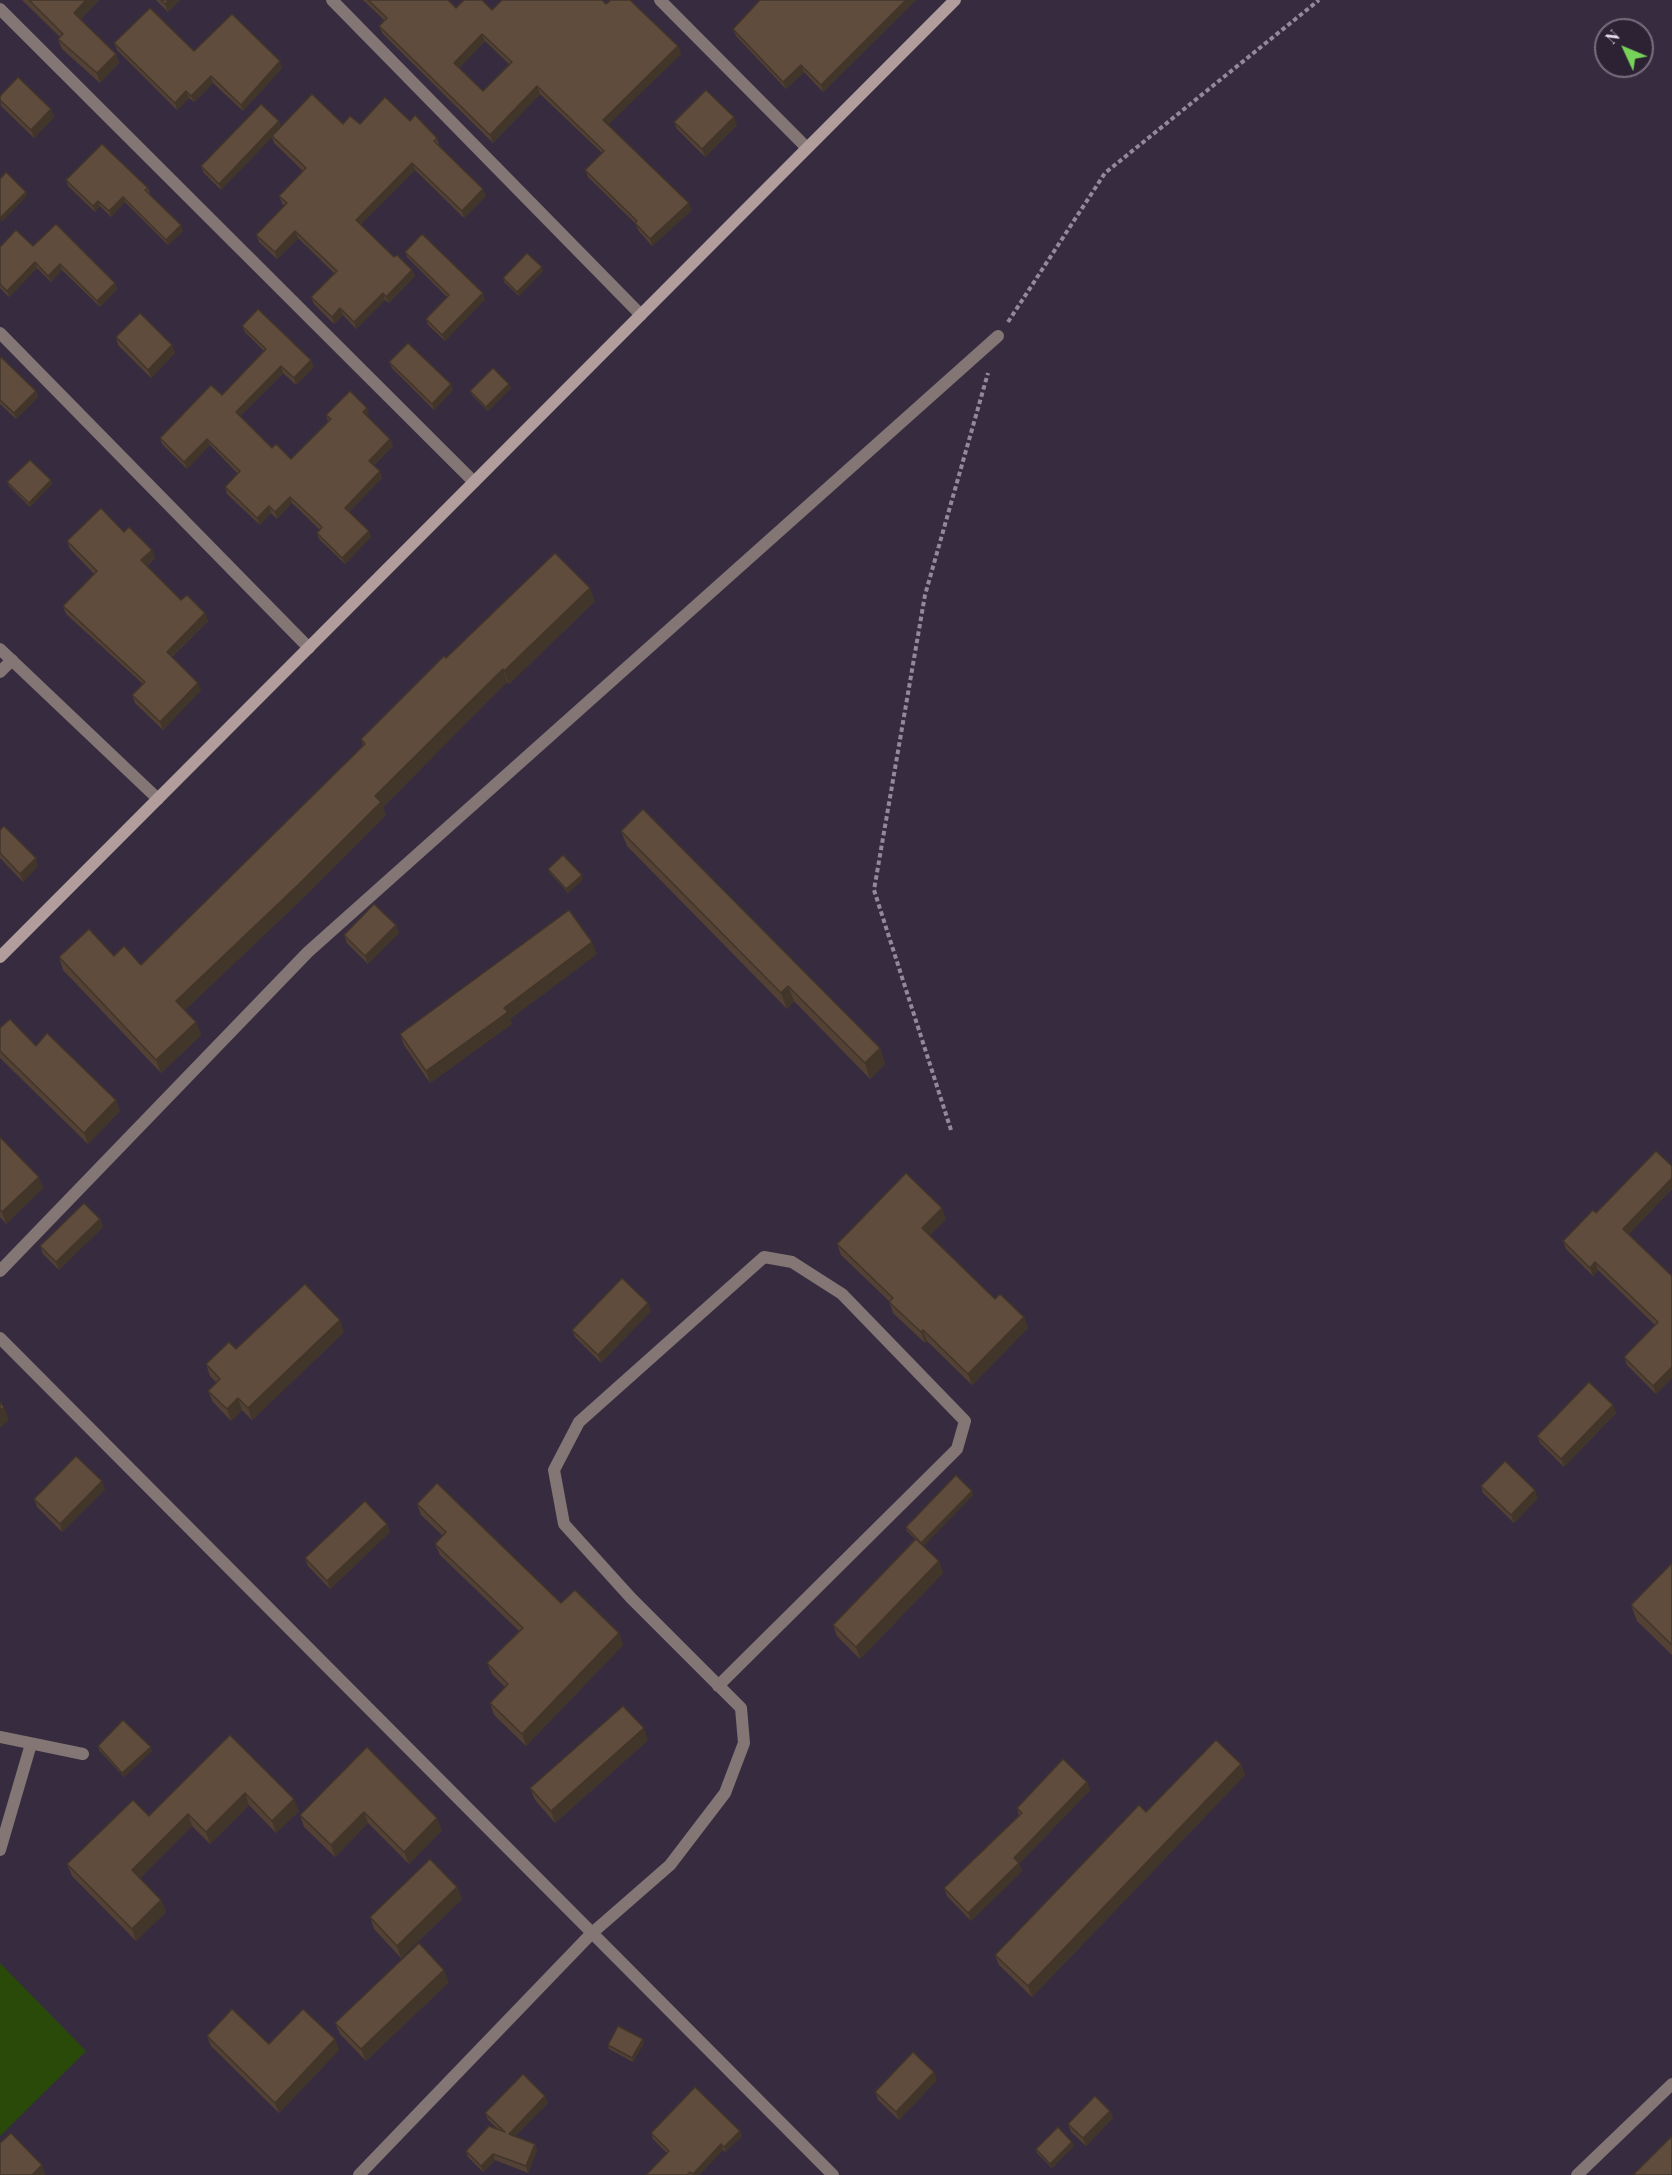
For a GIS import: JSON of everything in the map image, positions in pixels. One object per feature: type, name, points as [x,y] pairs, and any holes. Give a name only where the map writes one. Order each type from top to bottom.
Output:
[{"type":"street","points":[[332,0],[641,315]]},
{"type":"street","points":[[660,0],[807,148]]},
{"type":"street","points":[[0,957],[955,0]]},
{"type":"street","points":[[0,9],[474,482]]},
{"type":"street","points":[[0,333],[309,648]]},
{"type":"street","points":[[0,1271],[308,952],[998,336]]},
{"type":"street","points":[[0,649],[158,799]]},
{"type":"street","points":[[0,672],[12,660]]},
{"type":"street","points":[[359,2175],[591,1934],[670,1865],[725,1794],[744,1743],[741,1708],[724,1691],[715,1682],[707,1674],[698,1665],[673,1640],[656,1623],[648,1615],[631,1598],[564,1524],[554,1470],[579,1422],[764,1257],[792,1262],[842,1294],[965,1421],[957,1449],[871,1533],[735,1670],[726,1678],[718,1686]]},
{"type":"street","points":[[0,1338],[833,2175]]},
{"type":"street","points":[[0,1737],[83,1754]]},
{"type":"street","points":[[0,1850],[31,1744]]},
{"type":"street","points":[[1577,2175],[1672,2084]]},
{"type":"path","points":[[998,336],[1105,173],[1319,0]]},
{"type":"path","points":[[951,1130],[874,890],[925,595],[989,370]]},
{"type":"green space","points":[[0,1963],[86,2051],[0,2136]]},
{"type":"building","points":[[29,0],[86,0],[74,13],[116,54],[97,73],[58,39],[63,34]]},
{"type":"building","points":[[368,0],[448,0],[456,8],[464,0],[482,0],[492,10],[502,0],[602,0],[606,4],[611,0],[630,0],[678,46],[603,120],[689,203],[650,239],[635,223],[637,221],[585,170],[604,151],[537,86],[490,135],[379,26],[387,18]],"holes":[[[482,34],[512,62],[483,91],[454,63]]]},
{"type":"building","points":[[760,0],[906,0],[821,85],[801,65],[783,82],[733,29]]},
{"type":"building","points":[[150,8],[194,51],[232,14],[280,61],[241,105],[211,76],[191,96],[186,91],[175,103],[114,43]]},
{"type":"building","points":[[18,77],[51,109],[31,130],[0,100],[0,96]]},
{"type":"building","points":[[706,90],[734,117],[702,149],[674,122]]},
{"type":"building","points":[[312,94],[343,124],[350,116],[360,124],[385,97],[410,121],[415,115],[437,138],[434,141],[483,189],[462,211],[412,163],[356,220],[394,257],[397,255],[412,270],[386,297],[383,293],[354,322],[340,308],[332,317],[311,297],[337,271],[295,231],[275,252],[256,235],[287,203],[279,196],[306,168],[272,136]]},
{"type":"building","points":[[261,104],[279,121],[219,184],[201,166]]},
{"type":"building","points":[[102,144],[148,188],[145,190],[181,225],[166,240],[123,197],[109,211],[98,201],[93,206],[66,180]]},
{"type":"building","points":[[6,172],[26,192],[0,218],[0,179]]},
{"type":"building","points":[[56,224],[115,283],[97,301],[60,264],[48,276],[35,262],[7,291],[0,284],[0,247],[16,230],[33,246]]},
{"type":"building","points":[[422,234],[483,293],[442,335],[426,319],[449,295],[405,252]]},
{"type":"building","points":[[527,253],[542,267],[517,292],[503,278]]},
{"type":"building","points":[[258,309],[311,360],[294,378],[281,366],[236,412],[272,448],[276,444],[291,459],[331,419],[326,415],[350,391],[367,408],[363,412],[390,439],[369,461],[380,471],[345,508],[369,531],[342,558],[317,533],[322,527],[290,497],[275,512],[269,506],[257,518],[225,487],[240,471],[207,439],[184,462],[160,438],[211,385],[222,395],[266,349],[242,326]]},
{"type":"building","points":[[140,313],[172,345],[148,370],[116,337]]},
{"type":"building","points":[[408,343],[451,384],[432,404],[389,362]]},
{"type":"building","points":[[1,357],[36,391],[14,413],[0,400]]},
{"type":"building","points":[[493,368],[509,384],[486,407],[470,391]]},
{"type":"building","points":[[30,460],[51,480],[29,503],[7,482]]},
{"type":"building","points":[[101,508],[124,532],[129,527],[152,550],[141,560],[181,600],[187,595],[205,613],[167,652],[198,683],[160,722],[132,695],[145,682],[63,606],[97,571],[67,541]]},
{"type":"building","points":[[555,553],[590,588],[504,671],[503,669],[375,796],[381,802],[176,1001],[196,1022],[156,1060],[59,957],[89,929],[114,956],[124,946],[141,965],[365,744],[361,739],[444,656],[446,658]]},
{"type":"building","points":[[643,809],[880,1048],[865,1063],[788,986],[781,993],[621,831]]},
{"type":"building","points":[[4,826],[36,858],[20,874],[0,853],[0,830]]},
{"type":"building","points":[[563,855],[582,875],[566,889],[548,869]]},
{"type":"building","points":[[374,904],[396,925],[365,956],[344,935]]},
{"type":"building","points":[[569,910],[592,942],[504,1008],[508,1012],[426,1071],[400,1034]]},
{"type":"building","points":[[10,1019],[36,1046],[47,1033],[116,1100],[84,1133],[0,1051],[0,1028]]},
{"type":"building","points":[[0,1137],[39,1177],[2,1212],[0,1210]]},
{"type":"building","points":[[1656,1151],[1672,1166],[1672,1178],[1623,1229],[1672,1276],[1672,1367],[1653,1386],[1624,1357],[1658,1322],[1595,1262],[1590,1268],[1563,1241],[1593,1210],[1596,1213]]},
{"type":"building","points":[[906,1173],[942,1208],[922,1228],[995,1299],[1000,1294],[1024,1317],[968,1374],[923,1330],[921,1332],[889,1302],[893,1298],[837,1244]]},
{"type":"building","points":[[84,1203],[100,1219],[56,1262],[40,1246]]},
{"type":"building","points":[[622,1278],[648,1303],[598,1355],[572,1330]]},
{"type":"building","points":[[305,1284],[340,1320],[248,1408],[238,1398],[227,1409],[208,1391],[220,1379],[206,1364],[229,1342],[236,1349]]},
{"type":"building","points":[[1589,1382],[1613,1405],[1561,1459],[1537,1436]]},
{"type":"building","points":[[76,1456],[102,1481],[60,1524],[34,1499]]},
{"type":"building","points":[[1505,1461],[1535,1490],[1511,1515],[1481,1486]]},
{"type":"building","points":[[956,1475],[972,1491],[921,1543],[906,1527]]},
{"type":"building","points":[[437,1483],[561,1603],[575,1590],[619,1633],[522,1734],[490,1703],[508,1684],[487,1663],[523,1628],[435,1544],[446,1532],[417,1504]]},
{"type":"building","points":[[365,1501],[387,1524],[327,1581],[305,1558]]},
{"type":"building","points":[[916,1539],[939,1561],[856,1647],[833,1625]]},
{"type":"building","points":[[1672,1563],[1672,1645],[1631,1605]]},
{"type":"building","points":[[623,1706],[644,1728],[551,1811],[530,1788]]},
{"type":"building","points":[[123,1720],[151,1747],[122,1773],[98,1746]]},
{"type":"building","points":[[230,1735],[294,1799],[272,1821],[245,1793],[206,1832],[188,1814],[132,1870],[161,1900],[132,1929],[67,1864],[133,1800],[149,1816]]},
{"type":"building","points":[[1216,1740],[1241,1764],[1028,1986],[995,1955],[1139,1805],[1146,1812]]},
{"type":"building","points":[[367,1747],[437,1818],[404,1852],[364,1812],[331,1845],[300,1815]]},
{"type":"building","points":[[1063,1759],[1087,1782],[1014,1858],[1019,1863],[968,1913],[944,1888],[1022,1813],[1017,1808]]},
{"type":"building","points":[[430,1859],[457,1887],[397,1946],[370,1917]]},
{"type":"building","points":[[419,1943],[444,1970],[361,2049],[335,2023]]},
{"type":"building","points":[[232,2009],[269,2044],[303,2009],[335,2039],[275,2103],[207,2036]]},
{"type":"building","points":[[618,2026],[643,2039],[632,2058],[608,2045]]},
{"type":"building","points":[[913,2052],[934,2072],[896,2112],[875,2092]]},
{"type":"building","points":[[523,2074],[545,2096],[509,2134],[535,2144],[526,2166],[493,2154],[481,2166],[466,2151],[489,2126],[505,2132],[485,2113]]},
{"type":"building","points":[[695,2087],[740,2131],[724,2147],[721,2144],[693,2174],[690,2172],[687,2175],[646,2175],[669,2151],[651,2133]]},
{"type":"building","points":[[1095,2096],[1110,2111],[1083,2138],[1068,2124]]},
{"type":"building","points":[[1058,2127],[1072,2142],[1050,2164],[1036,2149]]},
{"type":"building","points":[[11,2133],[42,2165],[32,2175],[0,2175],[0,2143]]},
{"type":"building","points":[[1672,2136],[1672,2175],[1633,2175]]}]
